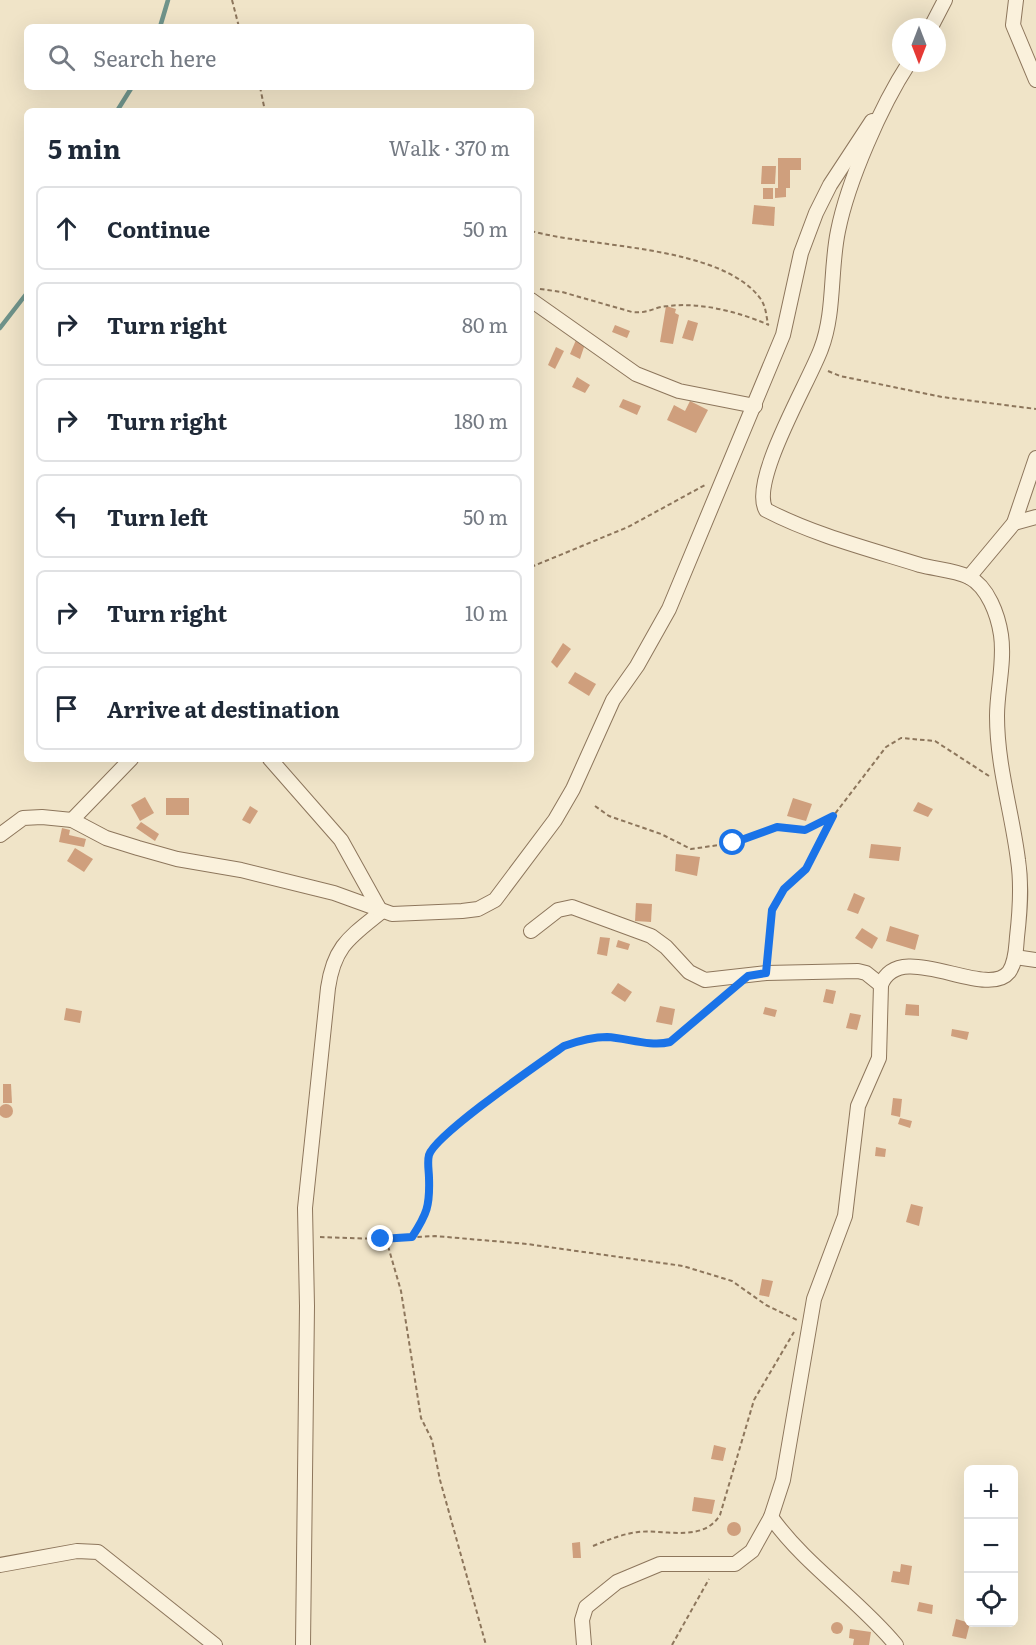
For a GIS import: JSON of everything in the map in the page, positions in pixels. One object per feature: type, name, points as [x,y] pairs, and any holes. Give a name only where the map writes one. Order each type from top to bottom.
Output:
[{"type":"street","points":[[936,18],[945,0]]},
{"type":"street","points":[[1017,0],[1013,25],[1036,80]]},
{"type":"street","points":[[0,835],[22,818],[72,820],[106,838],[138,848],[177,859],[241,870],[334,893],[381,912],[462,911],[477,909],[495,900],[555,820],[573,789],[612,700],[637,666],[669,609],[783,335],[801,253],[816,213],[830,185],[903,72]]},
{"type":"street","points":[[584,1645],[582,1620],[586,1607],[617,1582],[660,1564],[728,1565],[741,1560],[752,1551],[771,1517],[783,1480],[814,1299],[846,1216],[858,1106],[879,1058],[881,985],[888,972],[905,968],[952,972],[997,980],[1010,970],[1029,961],[1018,860],[1003,785],[997,715],[1001,635],[987,595],[969,577],[921,565],[790,523],[766,510],[762,499],[772,455],[822,347],[838,231],[849,194],[888,95]]},
{"type":"street","points":[[535,295],[636,374],[679,391],[755,406]]},
{"type":"street","points":[[969,577],[1014,524],[1036,458]]},
{"type":"street","points":[[1014,524],[1036,517]]},
{"type":"street","points":[[72,820],[128,762]]},
{"type":"street","points":[[273,762],[341,840],[381,912]]},
{"type":"street","points":[[531,932],[558,910],[572,908],[651,936],[695,977],[705,980],[766,973],[858,971],[866,973],[881,985]]},
{"type":"street","points":[[303,1645],[305,1208],[333,960],[358,930],[381,912]]},
{"type":"street","points":[[771,1517],[794,1547],[874,1618],[896,1645]]},
{"type":"street","points":[[0,1565],[76,1551],[98,1552],[215,1645]]},
{"type":"path","points":[[232,0],[238,24]]},
{"type":"path","points":[[261,90],[265,108]]},
{"type":"path","points":[[534,231],[666,253],[706,265],[742,283],[754,292],[765,307],[768,324]]},
{"type":"path","points":[[535,295],[562,292],[643,314],[664,306],[678,305],[730,312],[768,324],[783,335]]},
{"type":"path","points":[[814,365],[840,376],[942,398],[1036,409]]},
{"type":"path","points":[[534,566],[628,527],[691,491],[724,478]]},
{"type":"path","points":[[766,973],[772,910],[784,889],[806,869],[833,816],[874,759],[894,740],[901,738],[935,741],[1003,785]]},
{"type":"path","points":[[595,806],[609,816],[661,834],[691,849],[733,843],[777,827],[805,830],[833,816]]},
{"type":"path","points":[[412,1237],[426,1216],[430,1203],[428,1157],[430,1152],[469,1114],[564,1046],[582,1039],[607,1037],[658,1044],[670,1042],[748,976]]},
{"type":"path","points":[[305,1236],[386,1239],[435,1236],[526,1244],[684,1266],[732,1281],[766,1305],[800,1322]]},
{"type":"path","points":[[386,1239],[401,1291],[421,1418],[432,1440],[440,1480],[486,1645]]},
{"type":"path","points":[[593,1546],[618,1536],[638,1532],[689,1533],[705,1531],[714,1524],[720,1515],[754,1400],[765,1376],[794,1332]]},
{"type":"path","points":[[672,1645],[704,1585],[710,1577],[728,1565]]},
{"type":"building","points":[[778,158],[801,158],[801,170],[790,170],[790,188],[786,188],[786,197],[775,198],[775,188],[778,188]]},
{"type":"building","points":[[762,166],[776,166],[775,184],[761,184]]},
{"type":"building","points":[[763,188],[773,188],[773,199],[763,199]]},
{"type":"building","points":[[754,205],[775,207],[774,226],[752,224]]},
{"type":"building","points":[[666,306],[676,309],[675,313],[679,315],[673,344],[660,342]]},
{"type":"building","points":[[688,320],[698,323],[693,341],[682,338]]},
{"type":"building","points":[[615,325],[630,331],[627,338],[612,332]]},
{"type":"building","points":[[576,340],[585,344],[580,359],[570,354]]},
{"type":"building","points":[[556,347],[564,351],[555,369],[548,365]]},
{"type":"building","points":[[577,377],[590,385],[585,393],[572,387]]},
{"type":"building","points":[[623,399],[641,406],[637,415],[619,407]]},
{"type":"building","points":[[690,401],[708,410],[696,433],[667,420],[674,405],[685,411]]},
{"type":"building","points":[[563,643],[571,649],[557,668],[551,662]]},
{"type":"building","points":[[575,672],[596,684],[589,696],[568,683]]},
{"type":"building","points":[[145,797],[154,813],[140,821],[131,805]]},
{"type":"building","points":[[166,798],[189,798],[189,815],[166,815]]},
{"type":"building","points":[[793,798],[812,804],[806,821],[787,816]]},
{"type":"building","points":[[918,802],[933,809],[928,817],[913,811]]},
{"type":"building","points":[[250,806],[258,811],[250,824],[242,820]]},
{"type":"building","points":[[141,822],[159,834],[155,841],[136,828]]},
{"type":"building","points":[[62,828],[70,830],[69,835],[86,839],[84,847],[59,842]]},
{"type":"building","points":[[871,844],[901,847],[899,861],[869,858]]},
{"type":"building","points":[[75,848],[93,859],[84,872],[67,861]]},
{"type":"building","points":[[676,854],[700,857],[697,876],[675,871]]},
{"type":"building","points":[[854,893],[865,898],[858,914],[847,910]]},
{"type":"building","points":[[636,903],[652,904],[651,922],[635,921]]},
{"type":"building","points":[[890,926],[919,935],[915,950],[886,941]]},
{"type":"building","points":[[862,928],[878,938],[872,949],[855,938]]},
{"type":"building","points":[[600,937],[610,938],[607,956],[597,954]]},
{"type":"building","points":[[618,940],[630,944],[628,950],[616,947]]},
{"type":"building","points":[[618,983],[632,992],[625,1002],[611,993]]},
{"type":"building","points":[[826,989],[836,991],[833,1004],[823,1002]]},
{"type":"building","points":[[906,1004],[919,1005],[919,1016],[905,1015]]},
{"type":"building","points":[[660,1006],[675,1009],[672,1025],[656,1022]]},
{"type":"building","points":[[765,1007],[777,1010],[775,1017],[763,1014]]},
{"type":"building","points":[[66,1008],[82,1011],[80,1023],[64,1020]]},
{"type":"building","points":[[850,1013],[861,1015],[857,1030],[846,1028]]},
{"type":"building","points":[[952,1029],[969,1032],[967,1040],[951,1036]]},
{"type":"building","points":[[3,1084],[11,1084],[12,1103],[3,1103]]},
{"type":"building","points":[[893,1098],[902,1099],[900,1117],[891,1115]]},
{"type":"building","points":[[6,1104],[11,1106],[13,1111],[11,1116],[6,1118],[1,1116],[-1,1111],[1,1106]]},
{"type":"building","points":[[900,1118],[912,1121],[910,1128],[898,1124]]},
{"type":"building","points":[[876,1147],[886,1149],[885,1157],[875,1156]]},
{"type":"building","points":[[911,1204],[923,1207],[919,1226],[906,1222]]},
{"type":"building","points":[[762,1279],[773,1281],[769,1297],[759,1295]]},
{"type":"building","points":[[714,1445],[726,1448],[723,1461],[711,1459]]},
{"type":"building","points":[[694,1497],[715,1500],[712,1514],[692,1511]]},
{"type":"building","points":[[734,1522],[739,1524],[741,1529],[739,1534],[734,1536],[729,1534],[727,1529],[729,1524]]},
{"type":"building","points":[[580,1542],[581,1558],[573,1558],[572,1543]]},
{"type":"building","points":[[901,1564],[912,1566],[909,1585],[891,1582],[893,1571],[900,1572]]},
{"type":"building","points":[[919,1602],[933,1605],[932,1614],[917,1611]]},
{"type":"building","points":[[956,1619],[964,1621],[964,1627],[969,1627],[966,1639],[952,1636]]},
{"type":"building","points":[[839,1622],[842,1623],[842,1633],[835,1634],[832,1633],[831,1626],[832,1623]]},
{"type":"building","points":[[850,1629],[871,1632],[869,1645],[853,1645],[854,1639],[849,1638]]},
{"type":"waterway","points":[[161,24],[168,0]]},
{"type":"waterway","points":[[119,108],[130,90]]},
{"type":"waterway","points":[[0,328],[24,297]]},
{"type":"route","points":[[381,1239],[412,1237],[426,1216],[430,1203],[428,1157],[435,1146],[469,1114],[564,1046],[582,1039],[607,1037],[658,1044],[670,1042],[748,976],[766,973],[772,910],[784,889],[806,869],[833,816],[805,830],[777,827],[733,843]]}]
